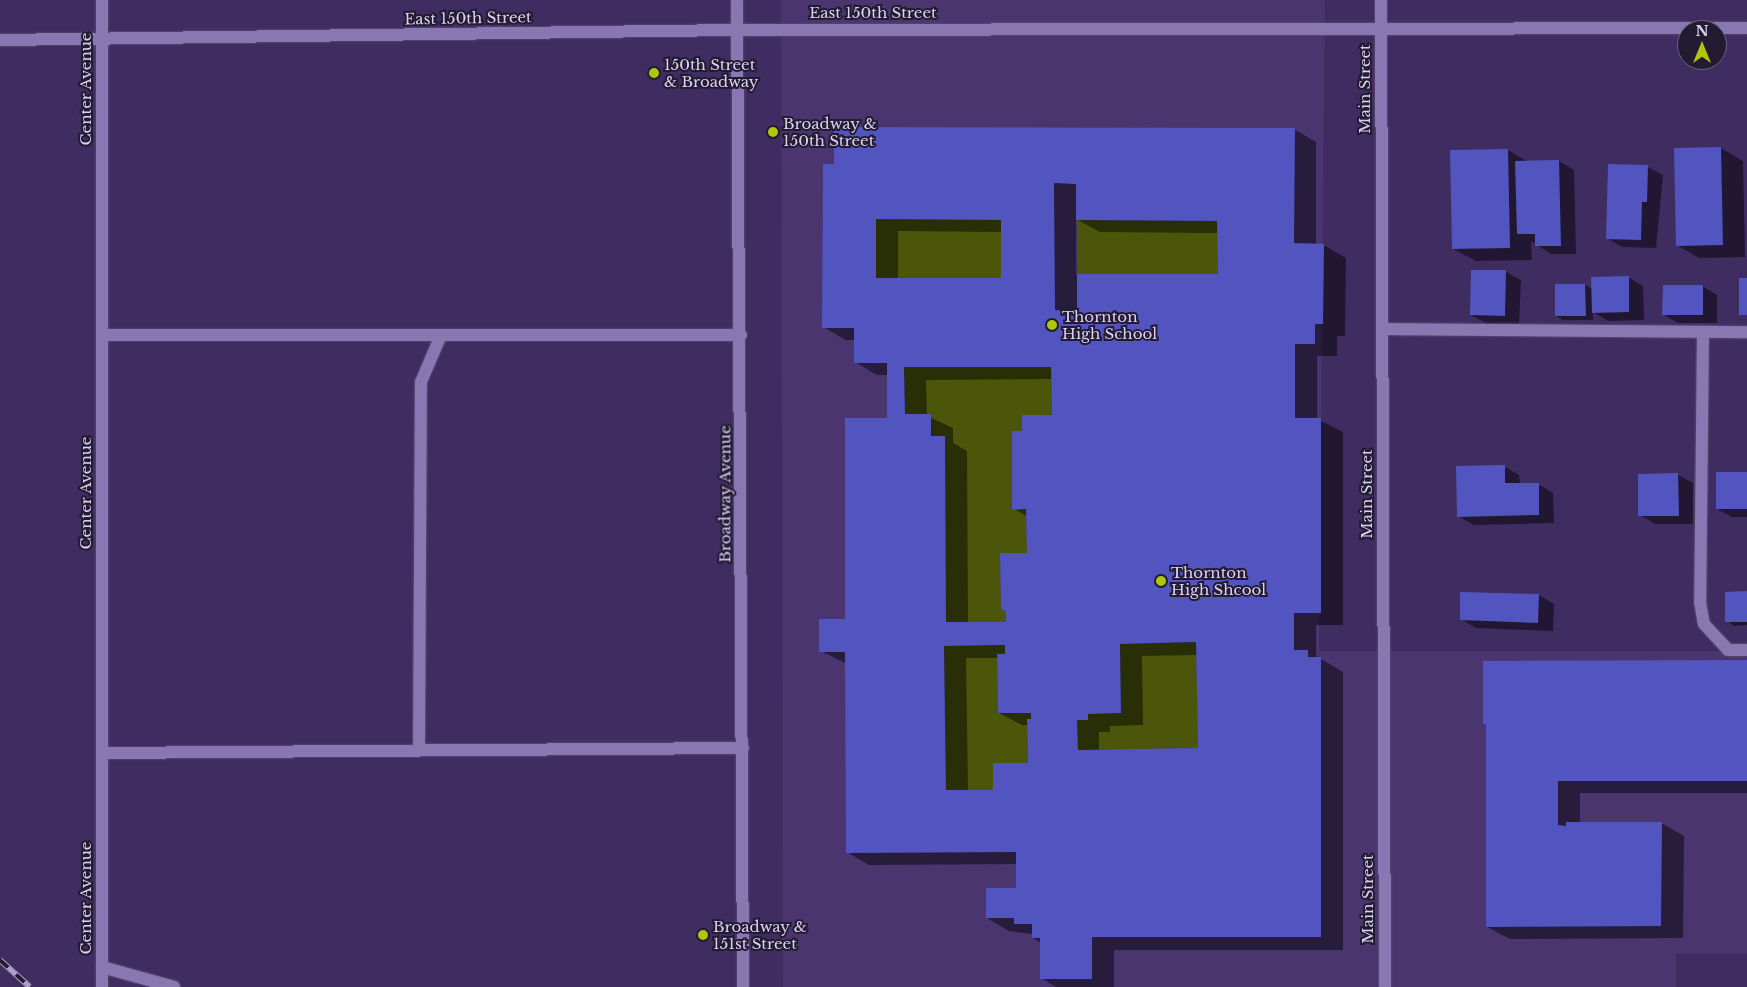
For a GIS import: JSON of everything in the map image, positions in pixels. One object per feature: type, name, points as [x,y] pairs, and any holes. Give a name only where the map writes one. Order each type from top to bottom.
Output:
[{"type":"street","name":"Center Avenue","points":[[102,0],[102,987]]},
{"type":"street","name":"Broadway Avenue","points":[[737,0],[741,335],[743,987]]},
{"type":"street","name":"Main Street","points":[[1381,0],[1385,987]]},
{"type":"street","name":"East 150th Street","points":[[0,40],[738,30],[1747,28]]},
{"type":"street","points":[[1383,330],[1747,332]]},
{"type":"street","points":[[1702,332],[1700,602],[1704,624],[1728,650],[1747,650]]},
{"type":"street","points":[[102,335],[741,335]]},
{"type":"street","points":[[419,750],[421,382],[441,335]]},
{"type":"street","points":[[102,753],[743,748]]},
{"type":"street","points":[[102,967],[174,987]]},
{"type":"shaded area","name":"Thornton High School","points":[[781,0],[1325,0],[1319,651],[1747,651],[1747,954],[1676,954],[1676,987],[783,987]]},
{"type":"green space","points":[[876,219],[1001,220],[1001,278],[876,278]]},
{"type":"green space","points":[[1077,220],[1217,221],[1218,274],[1078,274]]},
{"type":"green space","points":[[904,367],[1051,367],[1052,415],[1022,431],[1013,510],[1026,509],[1027,553],[1000,553],[1001,609],[1006,612],[1006,622],[946,622],[931,414],[905,414]]},
{"type":"green space","points":[[1196,642],[1198,748],[1078,750],[1077,720],[1088,720],[1088,714],[1121,713],[1120,644]]},
{"type":"green space","points":[[1005,645],[1005,654],[997,654],[998,713],[1031,713],[1031,719],[1027,719],[1028,763],[993,790],[946,790],[944,646]]},
{"type":"building","name":"Thornton High Shcool","points":[[834,127],[1295,128],[1294,243],[1324,244],[1323,324],[1315,324],[1315,344],[1295,344],[1295,418],[1321,418],[1321,613],[1294,613],[1294,650],[1308,650],[1308,657],[1321,657],[1321,937],[1092,937],[1092,979],[1040,979],[1040,938],[1032,938],[1032,924],[1014,924],[1014,918],[986,918],[986,888],[1016,888],[1016,852],[846,853],[845,652],[819,652],[819,619],[845,619],[845,418],[887,418],[887,363],[854,363],[854,328],[822,328],[823,164],[834,164]],"holes":[[[1054,183],[1076,184],[1076,220],[1217,221],[1218,274],[1077,274],[1077,312],[1055,310]],[[876,219],[1001,220],[1001,278],[876,278]],[[904,367],[1051,367],[1052,415],[1022,415],[1022,431],[1012,431],[1012,510],[1026,509],[1027,553],[1000,553],[1001,609],[1006,612],[1006,622],[946,622],[945,436],[931,436],[931,414],[905,414]],[[1196,642],[1198,748],[1078,750],[1077,720],[1088,720],[1088,714],[1121,713],[1120,644]],[[1005,645],[1005,654],[997,654],[998,713],[1031,713],[1031,719],[1027,719],[1028,763],[993,763],[993,790],[946,790],[944,646]]]},
{"type":"building","points":[[1721,147],[1723,245],[1676,246],[1674,148]]},
{"type":"building","points":[[1508,149],[1510,248],[1452,249],[1450,150]]},
{"type":"building","points":[[1559,160],[1561,246],[1535,246],[1535,234],[1517,234],[1515,161]]},
{"type":"building","points":[[1608,164],[1648,165],[1647,202],[1642,202],[1641,240],[1606,239]]},
{"type":"building","points":[[1471,270],[1506,270],[1505,316],[1470,315]]},
{"type":"building","points":[[1629,276],[1629,312],[1592,313],[1591,277]]},
{"type":"building","points":[[1739,278],[1747,278],[1747,315],[1739,315]]},
{"type":"building","points":[[1555,284],[1585,284],[1586,316],[1555,316]]},
{"type":"building","points":[[1663,285],[1703,285],[1703,315],[1662,315]]},
{"type":"building","points":[[1505,465],[1505,483],[1539,483],[1539,515],[1457,517],[1456,466]]},
{"type":"building","points":[[1716,472],[1747,472],[1747,509],[1716,509]]},
{"type":"building","points":[[1678,473],[1679,516],[1638,516],[1638,474]]},
{"type":"building","points":[[1747,591],[1747,622],[1725,622],[1725,592]]},
{"type":"building","points":[[1460,592],[1539,594],[1538,623],[1460,620]]},
{"type":"building","points":[[1747,660],[1747,781],[1558,781],[1558,825],[1566,826],[1566,822],[1662,822],[1661,926],[1486,927],[1486,724],[1483,724],[1483,661]]},
{"type":"railway","points":[[0,960],[30,987]]},
{"type":"place","name":"150th Street & Broadway","points":[[654,73]]},
{"type":"place","name":"Broadway & 150th Street","points":[[773,132]]},
{"type":"place","name":"Thornton High School","points":[[1052,325]]},
{"type":"place","name":"Thornton High Shcool","points":[[1161,581]]},
{"type":"place","name":"Broadway & 151st Street","points":[[703,935]]}]
